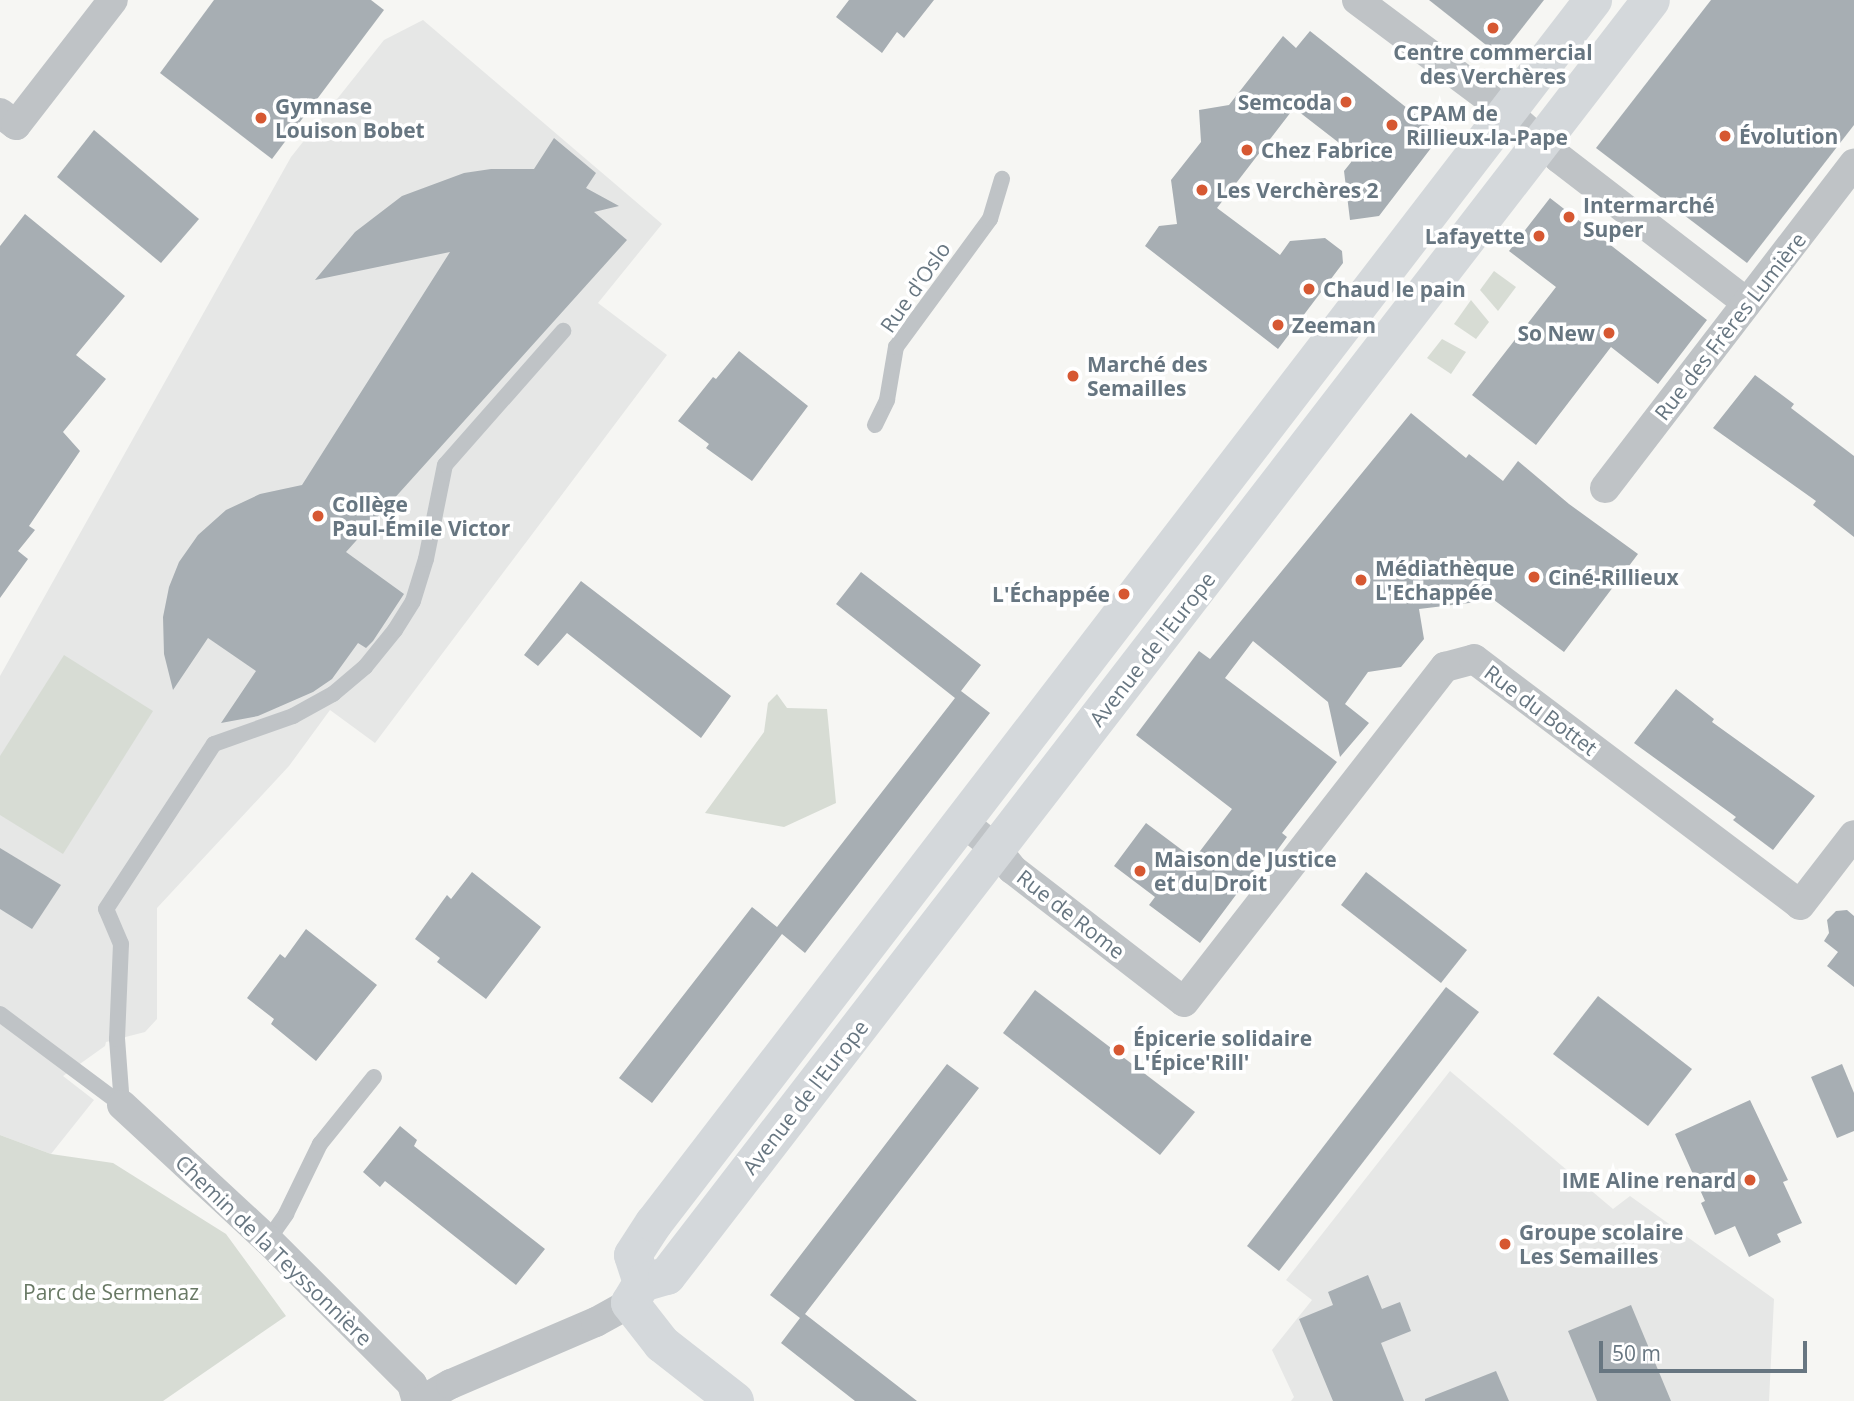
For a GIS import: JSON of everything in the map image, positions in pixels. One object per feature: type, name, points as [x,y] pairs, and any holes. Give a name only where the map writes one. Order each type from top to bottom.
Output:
[{"type":"street","points":[[5,128],[113,0]]},
{"type":"street","points":[[1357,0],[1506,111],[1747,303]]},
{"type":"street","name":"Avenue de l'Europe","points":[[636,1293],[633,1255],[654,1223],[1593,0]]},
{"type":"street","name":"Avenue de l'Europe","points":[[419,1401],[451,1384],[596,1322],[636,1293],[667,1276],[1651,0]]},
{"type":"street","name":"Rue des Frères Lumière","points":[[1605,488],[1854,164]]},
{"type":"street","name":"Rue du Bottet","points":[[1185,1002],[1445,667],[1474,660],[1800,905],[1854,835]]},
{"type":"street","name":"Rue de Rome","points":[[963,822],[996,849],[1012,869],[1185,1002]]},
{"type":"street","name":"Chemin de la Teyssonnière","points":[[122,1105],[268,1240],[412,1384],[419,1401]]},
{"type":"street","points":[[636,1293],[662,1344],[734,1401]]},
{"type":"lane","name":"Rue d'Oslo","points":[[875,425],[887,400],[896,347],[990,219],[1002,179]]},
{"type":"lane","points":[[122,1105],[117,1039],[121,944],[106,909],[214,744],[293,716],[333,694],[365,667],[395,630],[413,601],[426,559],[445,465],[563,331]]},
{"type":"lane","points":[[0,1013],[122,1105]]},
{"type":"lane","points":[[268,1240],[286,1214],[320,1144],[373,1077]]},
{"type":"shaded area","name":"Collège Paul-Émile Victor","points":[[423,20],[662,224],[598,303],[667,355],[375,743],[330,710],[289,766],[157,908],[157,1019],[145,1032],[106,1042],[105,1046],[63,1076],[94,1100],[51,1154],[0,1135],[0,676],[291,157],[384,40]]},
{"type":"shaded area","name":"Groupe scolaire Les Semailles","points":[[1450,1071],[1613,1209],[1630,1196],[1774,1299],[1769,1401],[1291,1401],[1294,1397],[1272,1350],[1312,1300],[1286,1280]]},
{"type":"green space","points":[[1494,271],[1516,287],[1498,311],[1480,290]]},
{"type":"green space","points":[[1471,300],[1489,322],[1476,339],[1454,324]]},
{"type":"green space","points":[[1442,339],[1466,352],[1451,374],[1427,358]]},
{"type":"green space","points":[[64,655],[153,711],[63,854],[0,815],[0,756]]},
{"type":"green space","points":[[777,694],[787,708],[827,709],[836,803],[784,827],[705,813],[764,732],[768,703]]},
{"type":"green space","name":"Parc de Sermenaz","points":[[0,1135],[51,1154],[113,1163],[226,1234],[286,1316],[163,1401],[0,1401]]},
{"type":"building","name":"Gymnase Louison Bobet","points":[[214,0],[371,0],[384,10],[272,159],[160,73]]},
{"type":"building","points":[[849,0],[934,0],[904,38],[897,32],[882,53],[836,17]]},
{"type":"building","name":"Centre commercial des Verchères","points":[[1429,0],[1544,0],[1500,56]]},
{"type":"building","name":"Évolution","points":[[1711,0],[1854,0],[1854,125],[1747,263],[1596,148]]},
{"type":"building","name":"Les Verchères 2","points":[[1310,31],[1441,135],[1379,216],[1350,220],[1344,171],[1356,156],[1294,108],[1217,208],[1280,255],[1290,241],[1325,238],[1342,251],[1343,263],[1278,349],[1145,246],[1159,226],[1177,224],[1171,180],[1201,142],[1199,110],[1229,105],[1283,36],[1296,48]]},
{"type":"building","points":[[94,130],[199,219],[161,263],[57,177]]},
{"type":"building","points":[[554,138],[596,173],[586,188],[619,206],[594,212],[627,240],[346,552],[404,594],[373,641],[366,648],[358,643],[332,679],[313,692],[258,716],[221,723],[256,671],[208,638],[173,690],[164,654],[163,617],[169,587],[179,562],[198,535],[226,510],[260,494],[302,485],[450,252],[315,280],[355,232],[402,196],[464,173],[491,169],[534,169]]},
{"type":"building","name":"So New","points":[[1550,198],[1707,320],[1658,384],[1611,347],[1536,445],[1472,395],[1556,287],[1509,251]]},
{"type":"building","points":[[25,214],[125,296],[76,355],[106,379],[63,432],[80,451],[29,526],[35,530],[18,551],[28,559],[0,598],[0,246]]},
{"type":"building","points":[[739,351],[808,406],[752,481],[706,448],[709,444],[678,421],[713,377],[716,379]]},
{"type":"building","points":[[1755,375],[1794,404],[1791,408],[1854,456],[1854,537],[1813,505],[1816,501],[1713,428]]},
{"type":"building","points":[[1411,413],[1466,458],[1469,454],[1503,481],[1518,461],[1569,504],[1638,554],[1564,652],[1494,600],[1419,609],[1424,639],[1401,667],[1368,672],[1345,704],[1369,723],[1340,757],[1328,702],[1253,641],[1225,678],[1337,762],[1282,833],[1287,837],[1273,856],[1268,852],[1200,943],[1149,905],[1155,897],[1114,866],[1146,823],[1194,859],[1232,809],[1136,735],[1199,651],[1210,659]]},
{"type":"building","points":[[861,572],[981,665],[961,691],[990,713],[805,953],[782,934],[652,1103],[619,1078],[752,907],[777,927],[955,698],[836,604]]},
{"type":"building","points":[[581,581],[731,696],[701,738],[567,633],[538,666],[524,655]]},
{"type":"building","points":[[1676,689],[1714,719],[1712,722],[1815,796],[1773,850],[1733,820],[1736,817],[1634,743]]},
{"type":"building","points":[[0,848],[61,885],[32,929],[0,909]]},
{"type":"building","points":[[472,872],[541,927],[486,999],[437,962],[440,958],[415,939],[447,895],[451,899]]},
{"type":"building","points":[[1366,872],[1467,950],[1441,983],[1341,905]]},
{"type":"building","points":[[1847,910],[1854,916],[1854,987],[1827,966],[1838,952],[1824,941],[1829,933],[1827,920],[1836,911]]},
{"type":"building","points":[[306,929],[377,985],[316,1061],[271,1024],[274,1019],[247,998],[280,954],[285,958]]},
{"type":"building","points":[[1446,987],[1479,1012],[1279,1271],[1247,1246]]},
{"type":"building","points":[[1035,990],[1195,1112],[1160,1155],[1003,1033]]},
{"type":"building","points":[[1598,996],[1692,1069],[1648,1126],[1553,1054]]},
{"type":"building","points":[[947,1064],[979,1088],[805,1314],[917,1401],[855,1401],[781,1343],[800,1318],[770,1295]]},
{"type":"building","points":[[1842,1064],[1854,1093],[1854,1131],[1837,1138],[1811,1077]]},
{"type":"building","name":"IME Aline renard","points":[[1750,1100],[1788,1180],[1783,1182],[1802,1223],[1777,1234],[1781,1242],[1749,1257],[1735,1226],[1715,1235],[1701,1203],[1705,1201],[1675,1134]]},
{"type":"building","points":[[400,1126],[417,1140],[414,1146],[545,1249],[516,1285],[385,1181],[380,1187],[363,1172]]},
{"type":"building","points":[[1368,1275],[1382,1309],[1400,1302],[1411,1331],[1381,1343],[1404,1401],[1333,1401],[1299,1319],[1333,1305],[1328,1292]]},
{"type":"building","points":[[1631,1305],[1671,1401],[1597,1401],[1568,1331]]},
{"type":"building","points":[[1496,1371],[1509,1401],[1425,1401],[1425,1399]]},
{"type":"place","name":"Centre commercial des Verchères","points":[[1493,28]]},
{"type":"place","name":"Semcoda","points":[[1346,102]]},
{"type":"place","name":"Gymnase Louison Bobet","points":[[261,118]]},
{"type":"place","name":"CPAM de Rillieux-la-Pape","points":[[1392,125]]},
{"type":"place","name":"Évolution","points":[[1725,136]]},
{"type":"place","name":"Chez Fabrice","points":[[1247,150]]},
{"type":"place","name":"Les Verchères 2","points":[[1202,190]]},
{"type":"place","name":"Intermarché Super","points":[[1569,217]]},
{"type":"place","name":"Lafayette","points":[[1539,236]]},
{"type":"place","name":"Chaud le pain","points":[[1309,289]]},
{"type":"place","name":"Zeeman","points":[[1278,325]]},
{"type":"place","name":"So New","points":[[1609,333]]},
{"type":"place","name":"Marché des Semailles","points":[[1073,376]]},
{"type":"place","name":"Collège Paul-Émile Victor","points":[[318,516]]},
{"type":"place","name":"Ciné-Rillieux","points":[[1534,577]]},
{"type":"place","name":"Médiathèque L'Echappée","points":[[1361,580]]},
{"type":"place","name":"L'Échappée","points":[[1124,594]]},
{"type":"place","name":"Maison de Justice et du Droit","points":[[1140,871]]},
{"type":"place","name":"Épicerie solidaire L'Épice'Rill'","points":[[1119,1050]]},
{"type":"place","name":"IME Aline renard","points":[[1750,1180]]},
{"type":"place","name":"Groupe scolaire Les Semailles","points":[[1505,1244]]}]
